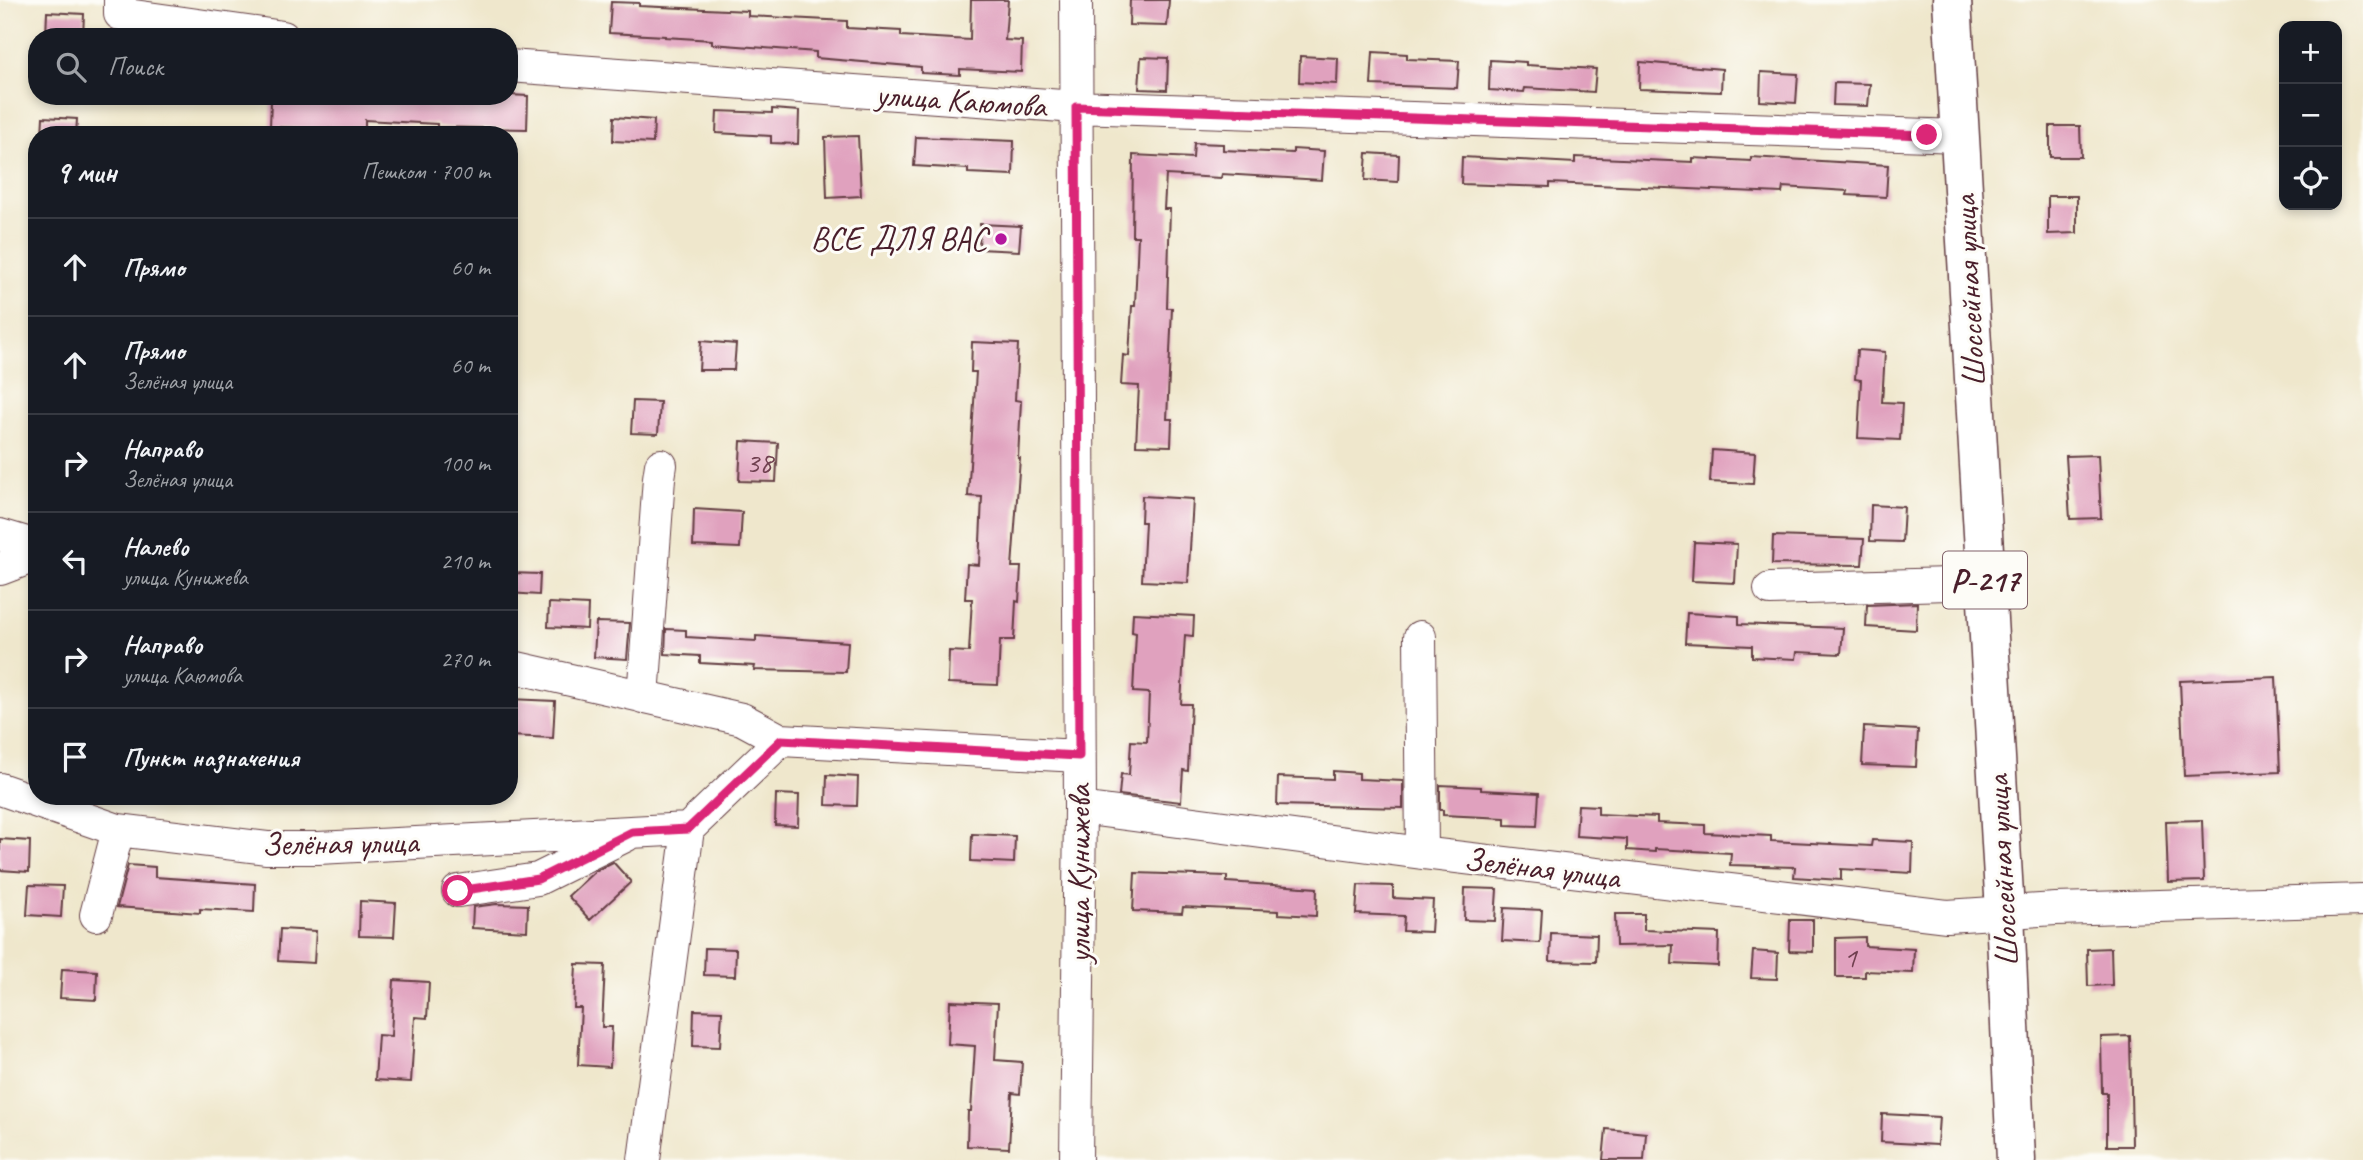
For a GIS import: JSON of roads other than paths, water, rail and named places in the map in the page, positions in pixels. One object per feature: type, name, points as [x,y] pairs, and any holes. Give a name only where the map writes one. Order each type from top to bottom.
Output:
[{"type":"highway","name":"Шоссейная улица","points":[[1952,0],[2005,912],[2016,1160]]},
{"type":"street","points":[[120,0],[120,14],[220,28]]},
{"type":"street","name":"улица Кунижева","points":[[1076,0],[1080,807],[1076,1160]]},
{"type":"street","name":"улица Каюмова","points":[[518,67],[1076,107],[1960,136]]},
{"type":"street","points":[[643,697],[661,465]]},
{"type":"street","points":[[0,535],[28,543]]},
{"type":"street","points":[[0,569],[28,558]]},
{"type":"street","points":[[1770,589],[1985,583]]},
{"type":"street","points":[[1420,637],[1422,853]]},
{"type":"street","points":[[518,668],[742,719],[781,740],[1079,756]]},
{"type":"street","points":[[644,1160],[688,829],[781,740]]},
{"type":"street","name":"Зелёная улица","points":[[0,789],[28,799]]},
{"type":"street","name":"Зелёная улица","points":[[46,805],[118,830],[267,848],[318,848],[688,829]]},
{"type":"street","name":"Зелёная улица","points":[[1080,807],[1422,853],[1947,916],[2363,900]]},
{"type":"street","points":[[96,915],[118,830]]},
{"type":"street","points":[[458,891],[538,879],[632,832]]},
{"type":"place","name":"ВСЕ ДЛЯ ВАС","points":[[1001,239]]}]
